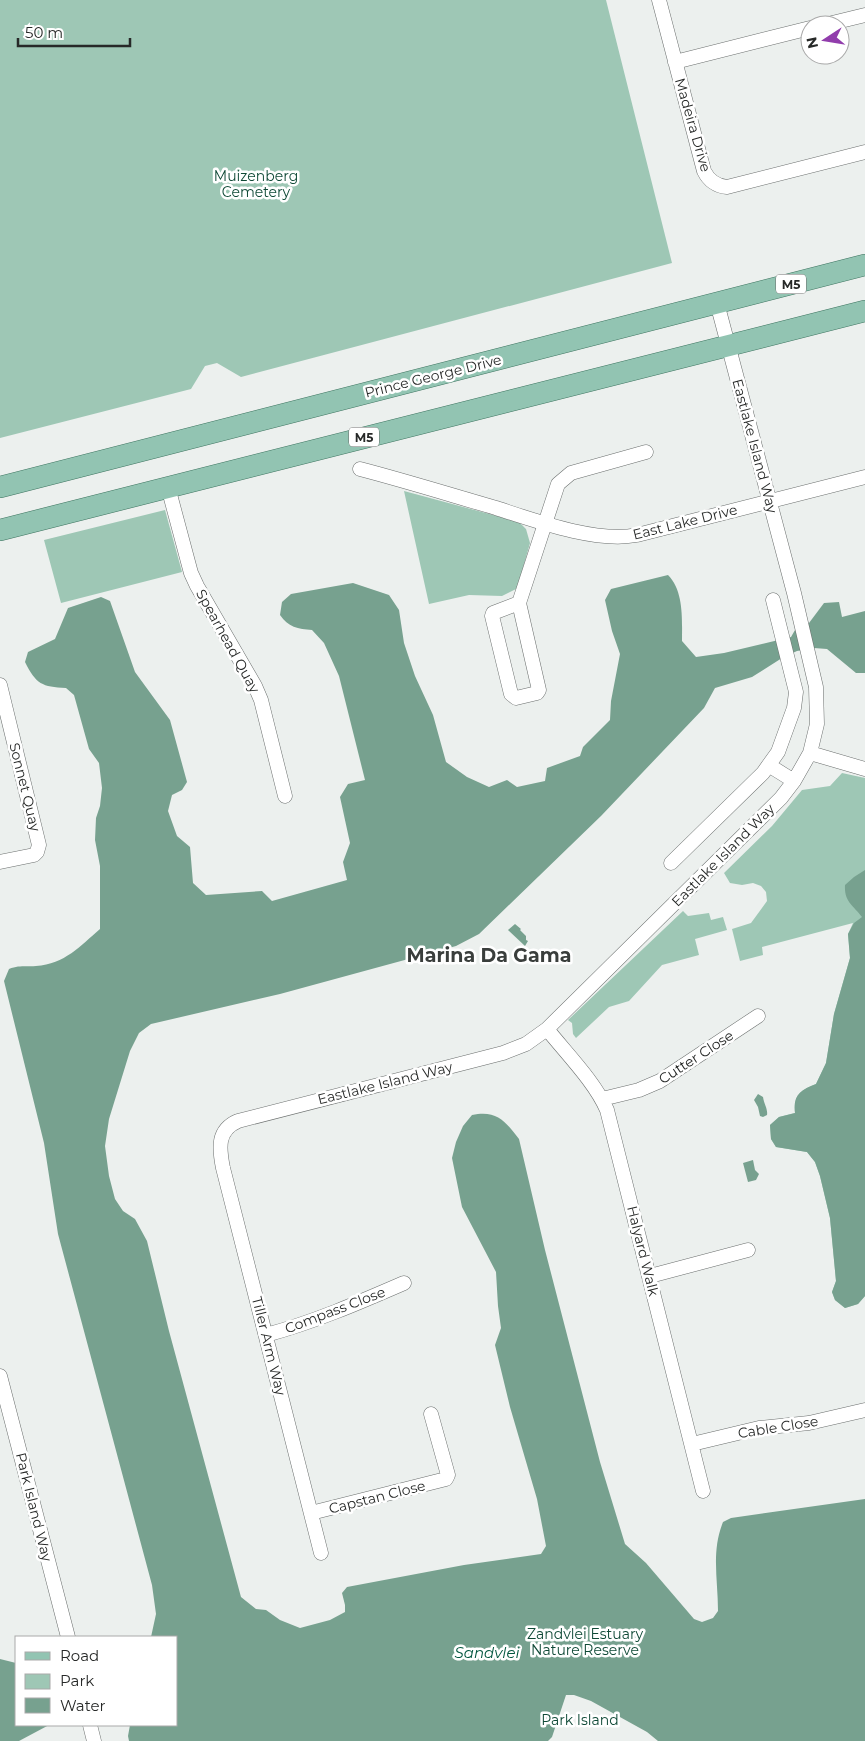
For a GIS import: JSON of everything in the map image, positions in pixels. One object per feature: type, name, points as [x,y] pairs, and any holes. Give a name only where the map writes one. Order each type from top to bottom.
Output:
[{"type":"main road","name":"Prince George Drive","points":[[0,487],[865,265]]},
{"type":"main road","name":"M5","points":[[0,530],[865,311]]},
{"type":"street","name":"Madeira Drive","points":[[659,0],[704,171],[707,177],[715,184],[727,187],[865,152]]},
{"type":"street","points":[[850,19],[865,15]]},
{"type":"street","points":[[675,62],[800,31]]},
{"type":"street","name":"Eastlake Island Way","points":[[221,1139],[229,1126],[238,1121],[503,1053],[526,1044],[547,1029],[781,798],[794,781],[810,753],[817,724],[816,687],[770,501],[717,303]]},
{"type":"street","points":[[519,603],[493,613],[492,616],[511,694],[516,698],[537,694],[539,690],[519,603],[556,488],[571,473],[646,452]]},
{"type":"street","name":"East Lake Drive","points":[[360,469],[546,523],[590,534],[627,537],[865,477]]},
{"type":"street","name":"Spearhead Quay","points":[[168,487],[191,573],[255,686],[261,700],[286,796]]},
{"type":"street","points":[[671,863],[770,766],[778,752],[794,708],[796,692],[774,600]]},
{"type":"street","name":"Sonnet Quay","points":[[0,685],[39,845],[34,855],[0,862]]},
{"type":"street","points":[[810,753],[865,769]]},
{"type":"street","points":[[770,766],[794,781]]},
{"type":"street","name":"Cutter Close","points":[[602,1100],[639,1090],[660,1081],[758,1016]]},
{"type":"street","name":"Halyard Walk","points":[[547,1029],[602,1100],[611,1124],[703,1491]]},
{"type":"street","name":"Tiller Arm Way","points":[[221,1139],[219,1149],[223,1168],[321,1553]]},
{"type":"street","points":[[650,1276],[748,1250]]},
{"type":"street","name":"Compass Close","points":[[266,1335],[337,1312],[404,1283]]},
{"type":"street","name":"Park Island Way","points":[[0,1376],[68,1636]]},
{"type":"street","name":"Cable Close","points":[[692,1444],[760,1428],[809,1423],[865,1410]]},
{"type":"street","name":"Capstan Close","points":[[311,1513],[446,1479],[448,1475],[431,1414]]},
{"type":"street","points":[[90,1726],[94,1741]]},
{"type":"green space","name":"Muizenberg Cemetery","points":[[0,0],[606,0],[672,263],[241,377],[217,363],[205,366],[191,389],[0,438]]},
{"type":"green space","points":[[404,491],[519,522],[526,529],[530,543],[516,589],[502,596],[469,595],[429,604]]},
{"type":"green space","points":[[165,510],[182,572],[61,603],[44,540]]},
{"type":"green space","points":[[842,773],[865,778],[865,1296],[858,1304],[845,1308],[835,1300],[832,1292],[836,1281],[830,1218],[815,1162],[807,1152],[776,1147],[771,1139],[770,1125],[779,1117],[795,1113],[797,1097],[802,1091],[816,1084],[826,1063],[834,1014],[850,958],[848,934],[853,923],[762,947],[763,955],[740,961],[732,929],[751,923],[767,901],[766,892],[761,886],[753,883],[742,885],[730,883],[724,873],[772,826],[802,790],[830,786]]},
{"type":"green space","points":[[683,911],[688,916],[709,913],[711,920],[723,917],[727,930],[695,939],[699,955],[662,965],[629,1001],[609,1007],[576,1038],[573,1034],[572,1023],[568,1020]]},
{"type":"water","name":"Sandvlei","points":[[668,575],[677,589],[681,606],[682,641],[696,657],[724,653],[791,637],[795,630],[809,623],[824,603],[839,602],[842,617],[865,611],[865,673],[856,673],[827,649],[814,648],[797,651],[782,658],[752,677],[715,688],[704,708],[601,816],[479,934],[456,946],[280,994],[151,1024],[139,1033],[130,1051],[109,1119],[105,1146],[109,1176],[115,1199],[123,1211],[135,1219],[147,1241],[169,1331],[241,1597],[256,1609],[266,1610],[280,1620],[300,1628],[330,1620],[345,1612],[342,1593],[347,1587],[464,1565],[541,1554],[546,1546],[537,1499],[510,1407],[495,1345],[501,1328],[496,1272],[462,1207],[452,1158],[463,1126],[472,1115],[488,1114],[500,1118],[519,1139],[545,1250],[600,1462],[625,1544],[646,1563],[694,1619],[702,1622],[713,1618],[718,1611],[716,1555],[719,1533],[723,1522],[731,1518],[865,1499],[865,1741],[658,1741],[647,1732],[591,1701],[574,1695],[566,1695],[552,1737],[548,1741],[129,1741],[130,1726],[178,1726],[178,1636],[151,1636],[156,1614],[152,1585],[58,1234],[44,1143],[4,981],[9,969],[46,965],[64,958],[79,948],[100,929],[100,866],[95,840],[96,818],[100,806],[102,788],[99,763],[89,749],[74,695],[66,688],[51,687],[36,680],[25,662],[28,652],[55,639],[68,608],[101,597],[110,601],[135,672],[170,720],[187,782],[182,790],[172,795],[168,811],[177,836],[190,847],[193,883],[206,895],[262,891],[272,901],[347,880],[343,862],[350,843],[340,797],[348,784],[365,780],[339,676],[324,643],[312,630],[294,627],[286,622],[280,615],[282,602],[291,594],[353,583],[389,595],[399,610],[404,643],[415,676],[433,715],[446,762],[467,777],[489,787],[507,780],[517,787],[545,781],[547,768],[580,756],[583,747],[610,720],[611,701],[620,654],[612,631],[605,600],[611,589]]},
{"type":"water","points":[[865,870],[865,1296],[858,1304],[845,1308],[835,1300],[832,1292],[836,1281],[830,1218],[815,1162],[807,1152],[776,1147],[771,1139],[770,1125],[779,1117],[795,1113],[797,1097],[802,1091],[816,1084],[826,1063],[834,1014],[850,958],[848,934],[854,923],[862,917],[850,903],[846,895],[845,885]]},
{"type":"water","points":[[515,924],[526,936],[528,941],[525,946],[508,930]]},
{"type":"water","points":[[758,1094],[763,1097],[767,1111],[767,1115],[763,1117],[760,1116],[754,1100]]},
{"type":"water","points":[[753,1160],[755,1170],[759,1174],[756,1180],[748,1182],[743,1163]]},
{"type":"water","points":[[0,1659],[15,1663],[15,1726],[47,1726],[19,1741],[0,1741]]},
{"type":"district","name":"Marina Da Gama","points":[[489,955]]},
{"type":"park label","name":"Zandvlei Estuary Nature Reserve","points":[[585,1642]]},
{"type":"park label","name":"Park Island","points":[[580,1720]]}]
